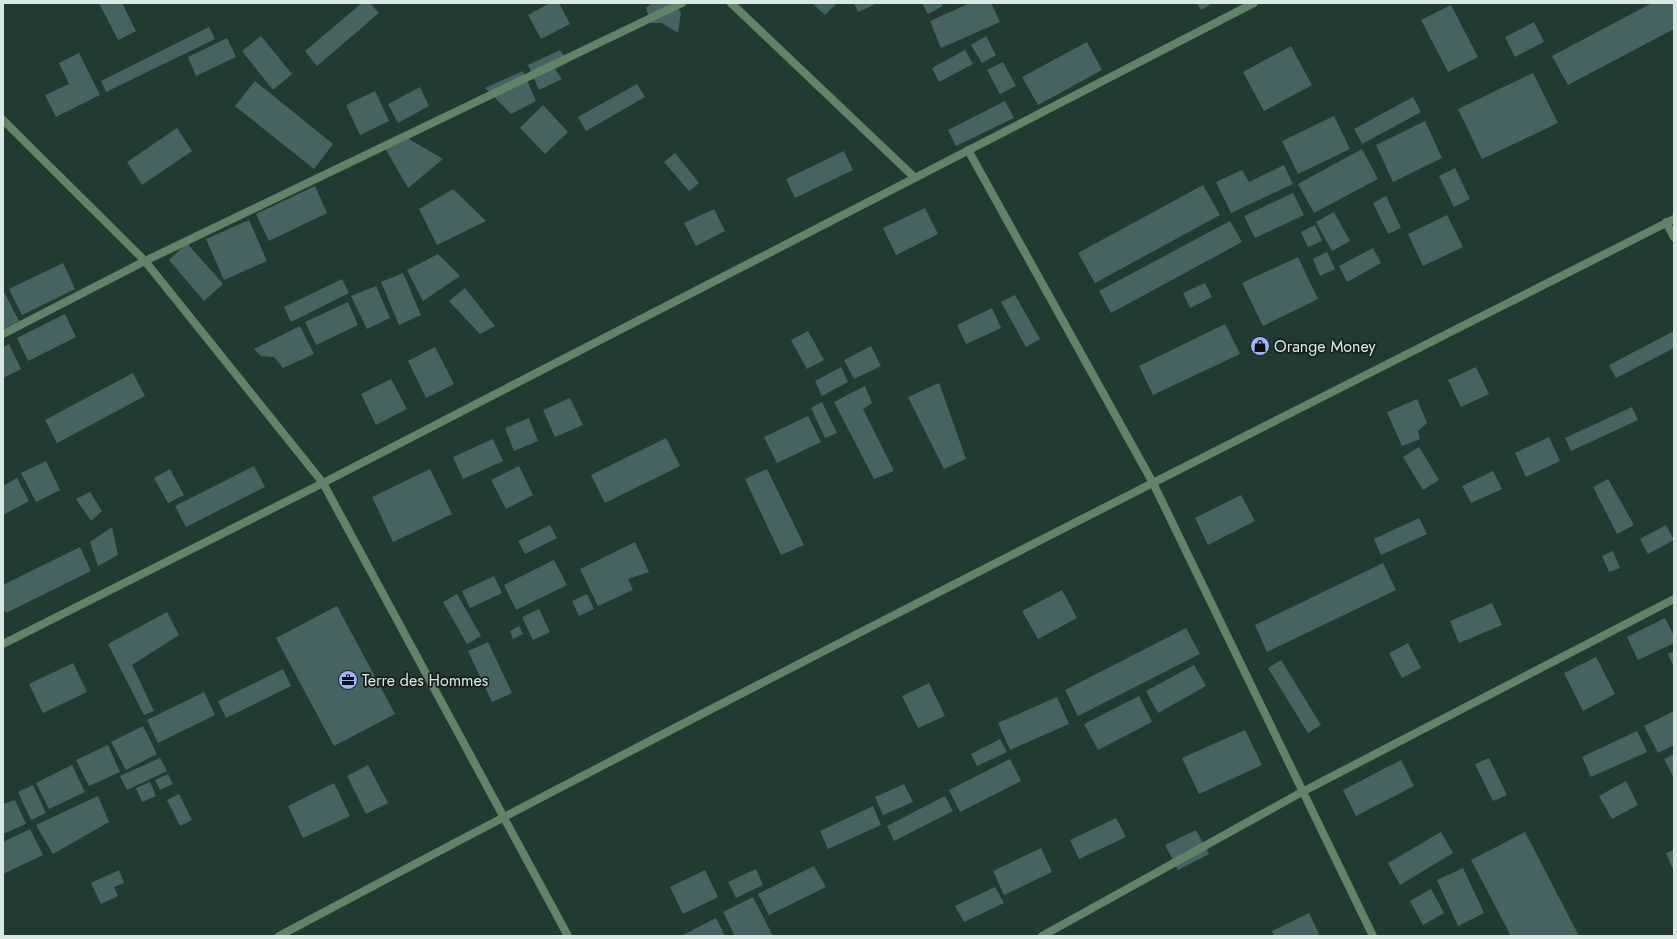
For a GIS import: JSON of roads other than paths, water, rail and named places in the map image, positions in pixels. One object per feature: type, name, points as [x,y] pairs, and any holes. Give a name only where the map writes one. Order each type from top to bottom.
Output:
[{"type":"street","points":[[3,334],[145,261],[682,3]]},
{"type":"street","points":[[731,3],[914,177]]},
{"type":"street","points":[[3,644],[323,483],[1254,3]]},
{"type":"street","points":[[3,120],[145,261],[323,483],[568,936]]},
{"type":"street","points":[[968,150],[1153,483],[1373,936]]},
{"type":"street","points":[[279,936],[503,816],[1670,220],[1674,237]]},
{"type":"street","points":[[1042,936],[1302,792],[1674,599]]},
{"type":"place","name":"Orange Money","points":[[1260,346]]},
{"type":"place","name":"Terre des Hommes","points":[[348,680]]}]
